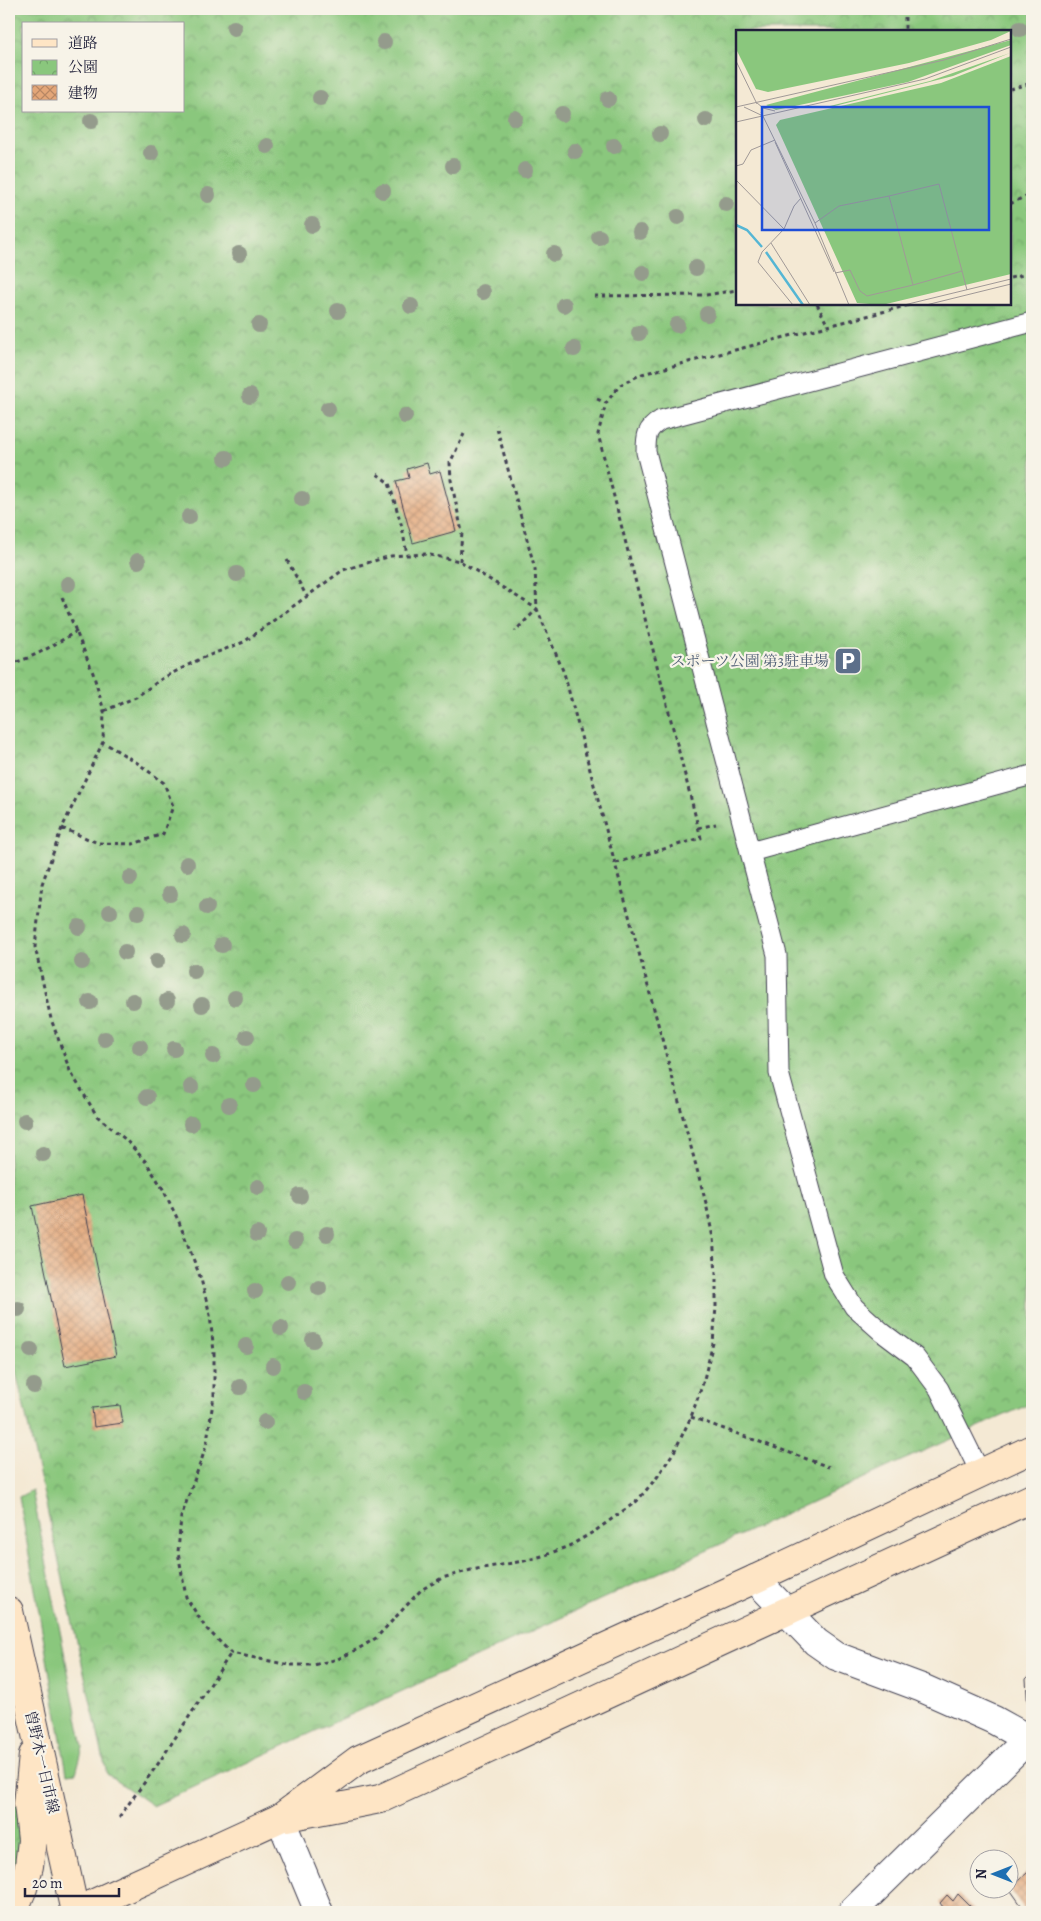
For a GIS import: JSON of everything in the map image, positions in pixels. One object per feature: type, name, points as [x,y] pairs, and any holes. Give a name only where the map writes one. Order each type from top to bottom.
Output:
[{"type":"street","points":[[75,1912],[280,1818],[358,1760],[755,1579],[1032,1449]]},
{"type":"street","points":[[280,1818],[380,1799],[1032,1498]]},
{"type":"street","points":[[755,1579],[816,1642],[836,1656],[922,1688],[994,1720],[1030,1740],[852,1912]]},
{"type":"street","name":"曽野木一日市線","points":[[9,1611],[75,1912]]},
{"type":"street","points":[[13,1912],[23,1888],[29,1866],[32,1840],[28,1804],[35,1728]]},
{"type":"street","points":[[280,1818],[319,1912]]},
{"type":"lane","points":[[980,1472],[939,1389],[916,1357],[883,1333],[854,1307],[834,1275],[780,1073],[777,955],[646,452],[646,439],[651,426],[660,420],[1032,322]]},
{"type":"lane","points":[[750,852],[1032,775]]},
{"type":"path","points":[[905,9],[905,30]]},
{"type":"path","points":[[1011,89],[1032,83]]},
{"type":"path","points":[[1011,204],[1032,193]]},
{"type":"path","points":[[1011,278],[1032,272]]},
{"type":"path","points":[[594,296],[706,295],[736,290]]},
{"type":"path","points":[[818,305],[828,326]]},
{"type":"path","points":[[616,863],[701,838],[598,434],[606,403],[620,385],[642,374],[909,305]]},
{"type":"path","points":[[597,398],[606,403]]},
{"type":"path","points":[[62,597],[93,673],[104,711],[103,742],[62,828],[42,884],[35,947],[51,1019],[70,1071],[97,1116],[126,1140],[146,1162],[163,1189],[179,1222],[201,1278],[210,1315],[214,1352],[214,1396],[206,1447],[181,1517],[178,1552],[186,1597],[205,1627],[231,1653],[289,1666],[314,1666],[338,1659],[358,1650],[376,1638],[421,1590],[442,1578],[471,1570],[524,1561],[546,1555],[571,1545],[619,1516],[637,1501],[658,1476],[674,1450],[690,1418],[703,1383],[713,1343],[716,1307],[713,1238],[616,863],[564,673],[537,609],[535,569],[496,425]]},
{"type":"path","points":[[460,561],[462,532],[451,480],[450,463],[464,434]]},
{"type":"path","points":[[377,474],[388,483],[402,527],[407,555]]},
{"type":"path","points":[[104,711],[136,697],[163,678],[202,658],[244,642],[342,570],[391,556],[425,554],[460,561],[537,609]]},
{"type":"path","points":[[287,560],[307,596]]},
{"type":"path","points":[[515,631],[537,609]]},
{"type":"path","points":[[9,664],[43,652],[77,631]]},
{"type":"path","points":[[62,828],[98,843],[133,844],[163,834],[174,806],[164,783],[133,760],[103,742]]},
{"type":"path","points":[[690,1418],[829,1467]]},
{"type":"path","points":[[119,1817],[158,1764],[231,1653]]},
{"type":"green space","points":[[9,9],[1032,9],[1032,1403],[901,1461],[153,1806],[107,1774],[9,1341]]},
{"type":"green space","points":[[32,1490],[83,1747],[76,1773],[67,1774],[19,1497]]},
{"type":"green space","points":[[9,1758],[20,1808],[21,1856],[9,1898]]},
{"type":"building","points":[[427,463],[430,474],[440,471],[456,531],[413,543],[396,481],[409,478],[407,469]]},
{"type":"building","points":[[82,1195],[116,1356],[65,1366],[32,1206]]},
{"type":"building","points":[[120,1405],[123,1423],[94,1427],[92,1408]]},
{"type":"building","points":[[1032,1673],[1032,1711],[1028,1711],[1026,1679]]},
{"type":"building","points":[[1032,1869],[1032,1912],[1026,1912],[1016,1898],[1018,1898],[1018,1881]]},
{"type":"building","points":[[958,1894],[976,1912],[937,1912],[943,1907],[940,1903],[947,1895],[953,1901]]},
{"type":"place","name":"スポーツ公園 第3駐車場","points":[[848,661]]}]
